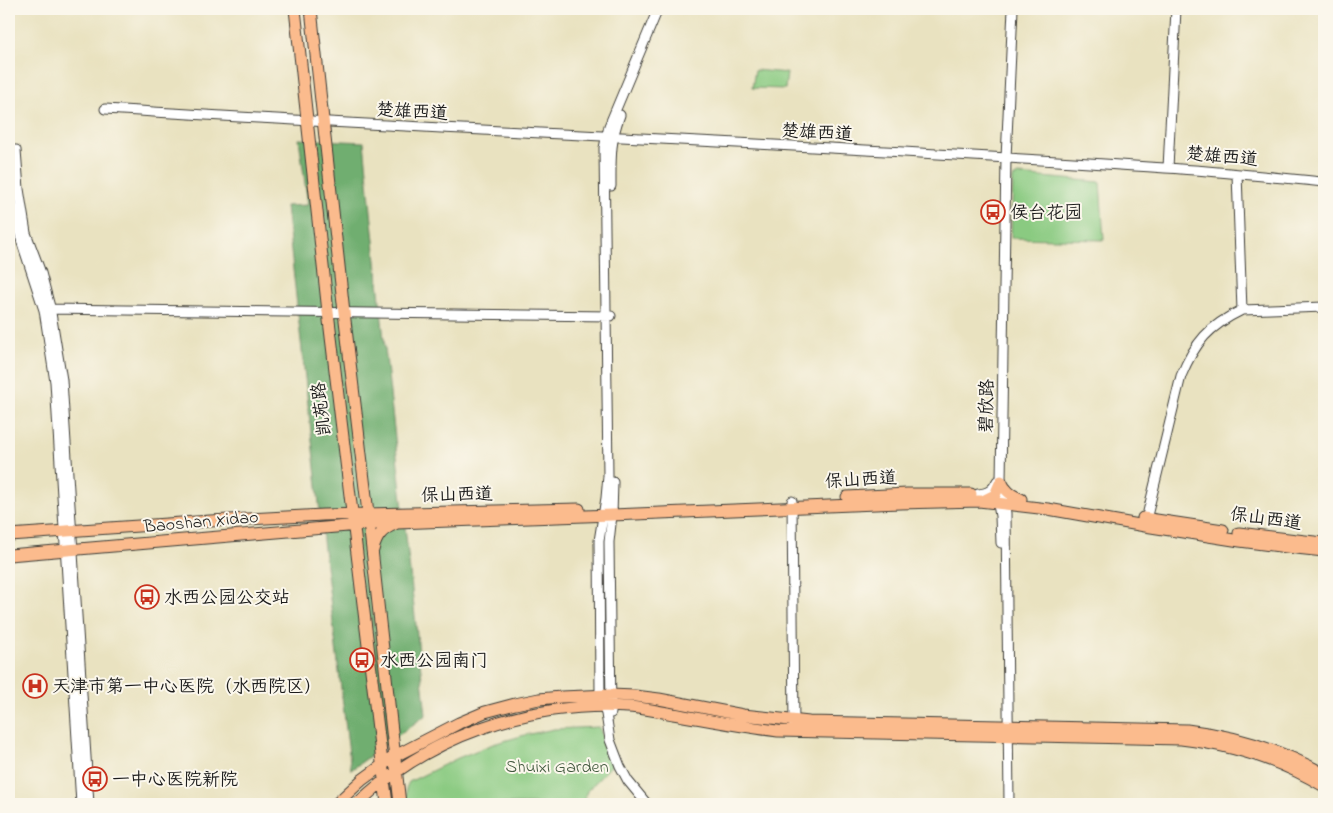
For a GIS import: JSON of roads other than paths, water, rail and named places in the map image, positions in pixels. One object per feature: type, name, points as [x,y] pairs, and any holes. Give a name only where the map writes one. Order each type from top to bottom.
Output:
[{"type":"main road","name":"凯苑路","points":[[295,9],[352,520],[379,739],[386,766]]},
{"type":"main road","name":"凯苑路","points":[[312,9],[344,312],[392,731],[386,766],[387,804]]},
{"type":"main road","points":[[1000,493],[1003,486],[1021,502]]},
{"type":"main road","name":"保山西道","points":[[396,518],[792,504],[909,503],[979,498],[988,500],[1000,493],[1021,502],[1146,522],[1287,548],[1324,551]]},
{"type":"main road","points":[[373,556],[380,533],[396,518]]},
{"type":"main road","name":"Baoshan Xidao","points":[[9,535],[210,521],[352,520],[369,522],[396,518]]},
{"type":"main road","name":"Baoshan Xidao","points":[[9,555],[352,520]]},
{"type":"main road","points":[[357,556],[369,522]]},
{"type":"main road","name":"保山西道","points":[[1146,522],[1324,542]]},
{"type":"main road","points":[[362,780],[459,723],[485,712],[539,699],[605,695],[659,699],[794,726]]},
{"type":"main road","points":[[397,770],[451,740],[519,716],[556,710],[607,707],[652,710],[755,729],[820,723],[1198,741],[1236,749],[1270,760],[1324,786]]},
{"type":"main road","points":[[1006,731],[1168,729],[1205,732],[1232,737],[1281,752],[1324,774]]},
{"type":"main road","points":[[336,804],[362,780],[374,764],[378,752],[379,739]]},
{"type":"main road","name":"凯苑路","points":[[386,766],[397,770],[400,804]]},
{"type":"main road","points":[[357,804],[371,790],[386,766]]},
{"type":"street","points":[[652,804],[634,784],[625,770],[615,745],[605,695],[609,542],[611,150],[609,126],[658,9]]},
{"type":"street","points":[[609,137],[616,126],[663,9]]},
{"type":"street","name":"碧欣路","points":[[1007,804],[1006,513],[1000,493],[1003,158],[1011,9]]},
{"type":"street","points":[[1168,168],[1176,9]]},
{"type":"street","name":"楚雄西道","points":[[105,109],[324,123],[1003,158],[1168,168],[1324,182]]},
{"type":"street","points":[[9,150],[16,150],[19,189],[26,233],[42,273],[47,309],[62,380],[68,531],[89,804]]},
{"type":"street","points":[[9,160],[12,204],[22,243],[47,309]]},
{"type":"street","points":[[1237,174],[1242,310]]},
{"type":"street","points":[[1146,522],[1181,376],[1189,357],[1199,341],[1214,327],[1242,310],[1324,307]]},
{"type":"street","points":[[47,309],[609,316]]},
{"type":"street","points":[[792,504],[794,726]]},
{"type":"street","points":[[70,550],[81,804]]},
{"type":"street","points":[[607,707],[610,740],[620,766],[633,788],[647,804]]},
{"type":"place","name":"侯台花园","points":[[993,212]]},
{"type":"place","name":"水西公园公交站","points":[[147,597]]},
{"type":"place","name":"水西公园南门","points":[[362,660]]},
{"type":"place","name":"天津市第一中心医院（水西院区）","points":[[35,686]]},
{"type":"place","name":"一中心医院新院","points":[[95,779]]},
{"type":"park label","name":"Shuixi Garden","points":[[557,766]]}]
